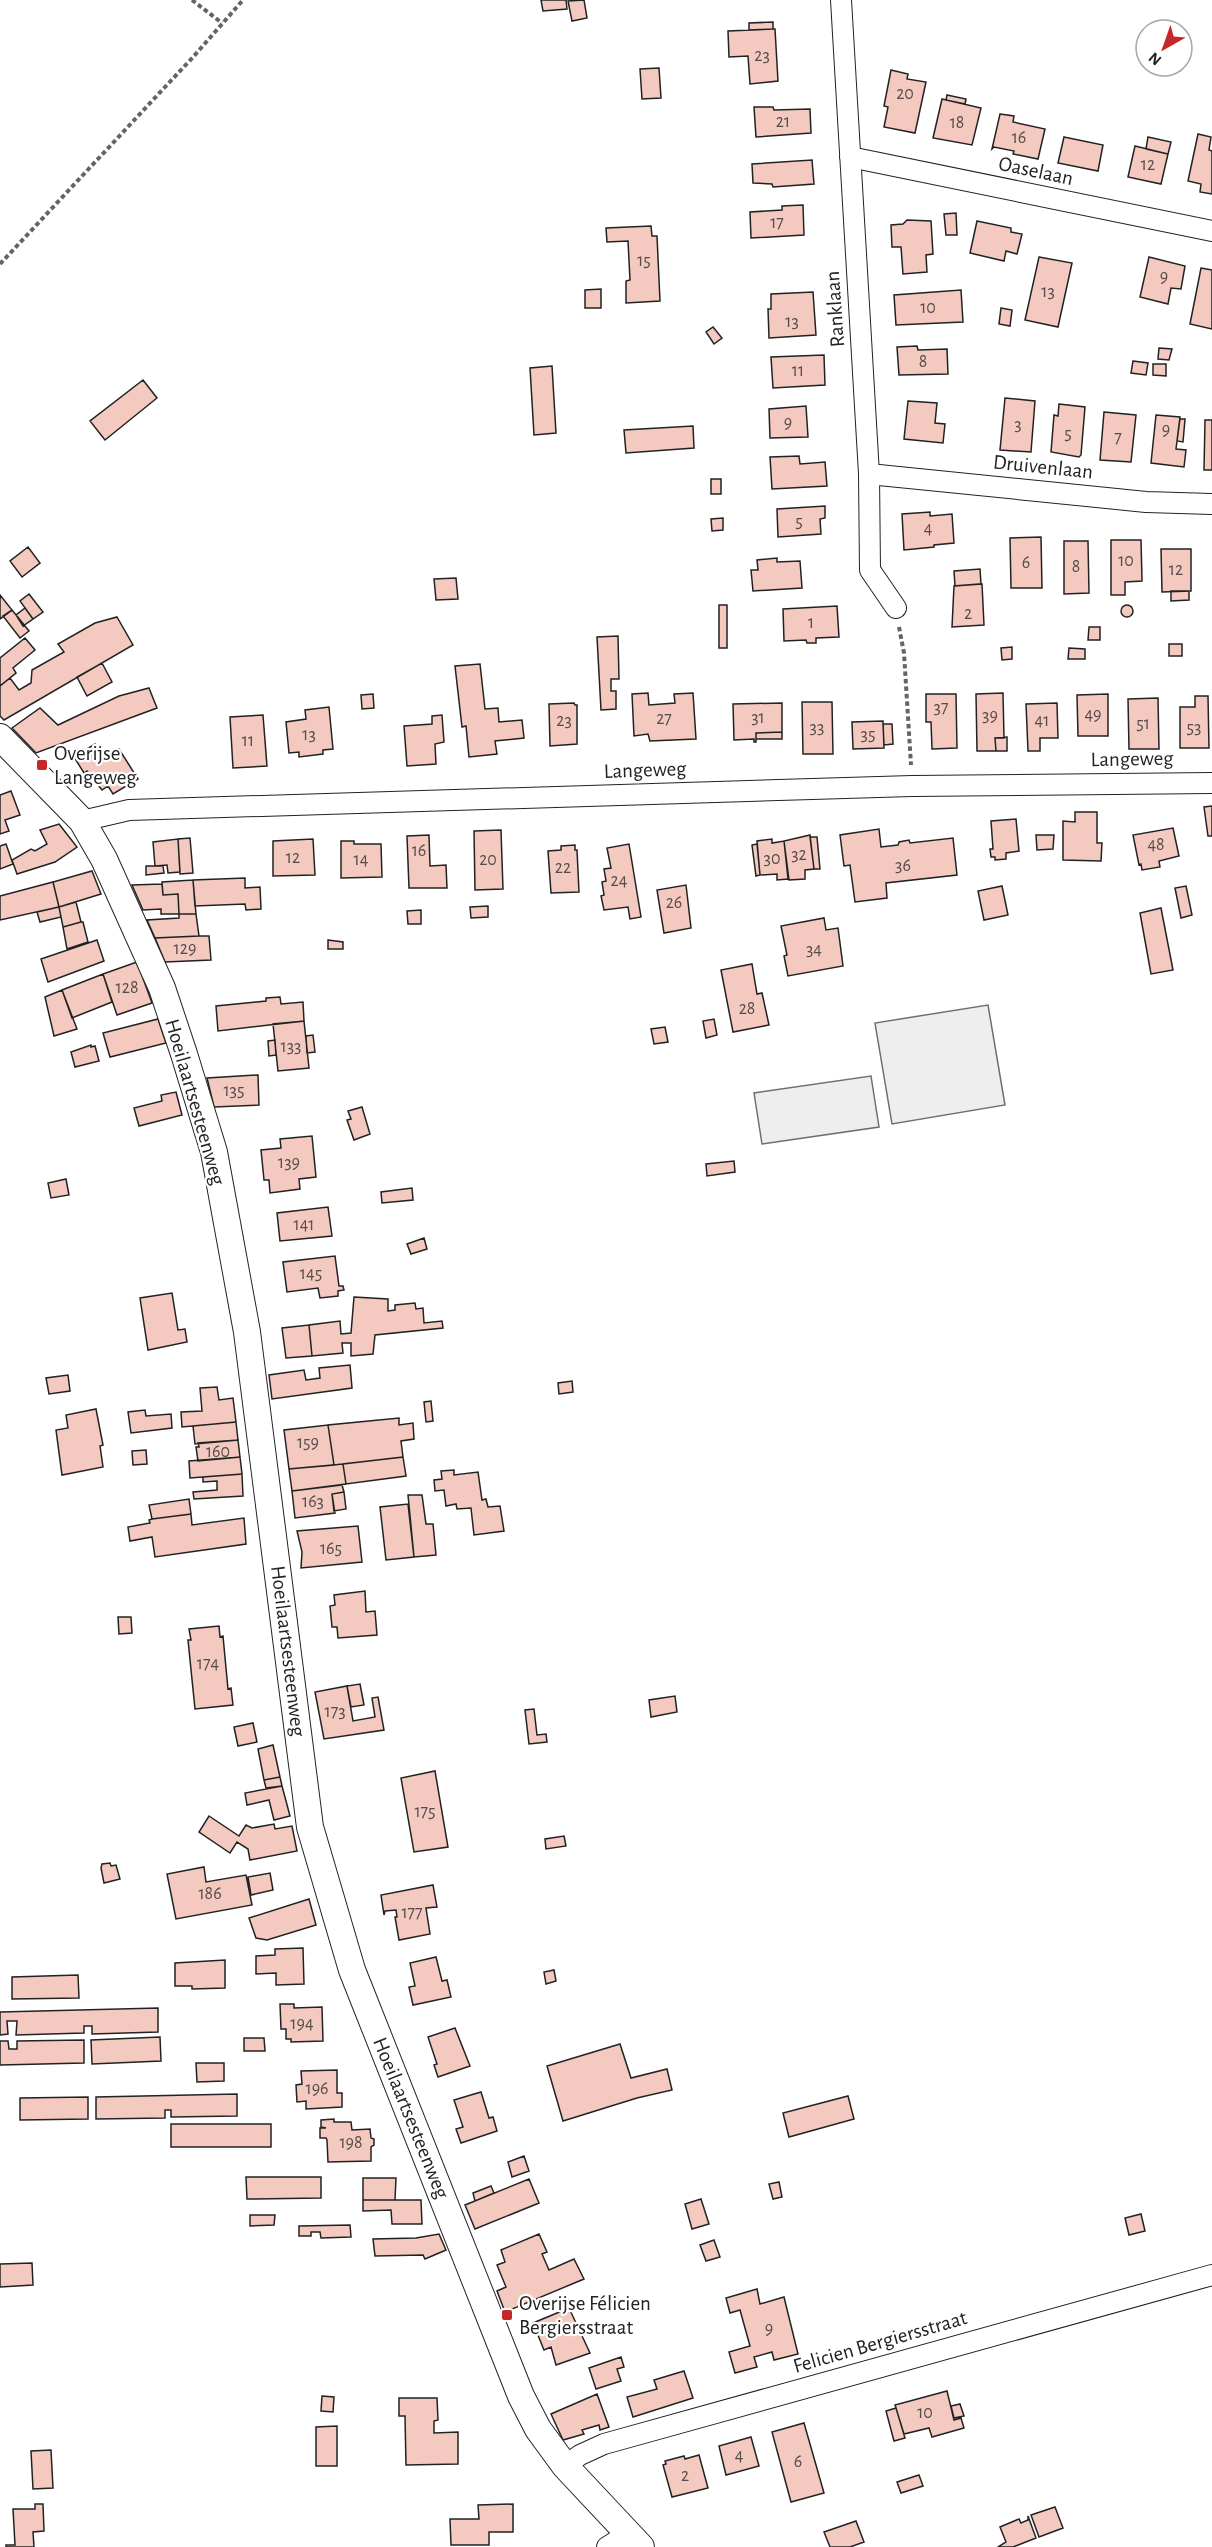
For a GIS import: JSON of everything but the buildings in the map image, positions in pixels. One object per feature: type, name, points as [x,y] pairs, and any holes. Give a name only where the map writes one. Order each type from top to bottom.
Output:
[{"type":"street","name":"Ranklaan","points":[[841,0],[869,474],[870,570],[896,608]]},
{"type":"street","name":"Oaselaan","points":[[849,157],[1212,231]]},
{"type":"street","name":"Druivenlaan","points":[[869,474],[1146,502],[1212,504]]},
{"type":"street","name":"Hoeilaartsesteenweg","points":[[0,737],[82,821],[104,859],[162,988],[214,1152],[247,1332],[310,1827],[348,1959],[521,2396],[538,2429],[565,2466],[635,2540]]},
{"type":"street","name":"Langeweg","points":[[82,821],[129,810],[912,786],[1212,783]]},
{"type":"street","name":"Felicien Bergiersstraat","points":[[565,2466],[580,2455],[604,2444],[1212,2275]]},
{"type":"street","points":[[607,2547],[635,2540]]},
{"type":"path","points":[[192,0],[222,23]]},
{"type":"path","points":[[0,264],[243,0]]},
{"type":"path","points":[[896,608],[904,652],[912,786]]},
{"type":"shaded area","points":[[988,1005],[1005,1105],[892,1124],[875,1023]]},
{"type":"shaded area","points":[[871,1076],[879,1127],[762,1144],[754,1093]]},
{"type":"place","name":"Overijse Langeweg","points":[[42,765]]},
{"type":"place","name":"Overijse Félicien Bergiersstraat","points":[[507,2315]]}]
